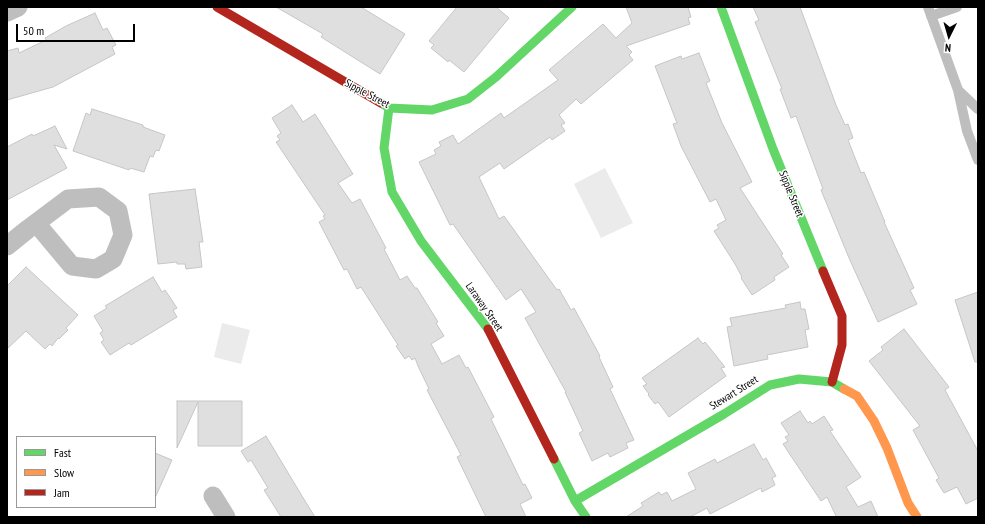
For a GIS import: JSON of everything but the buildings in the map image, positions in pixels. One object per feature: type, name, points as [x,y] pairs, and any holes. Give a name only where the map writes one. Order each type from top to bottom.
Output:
[{"type":"street","points":[[7,12],[18,7]]},
{"type":"street","name":"Sipple Street","points":[[217,7],[388,108],[432,110],[468,99],[496,77],[572,7]]},
{"type":"street","name":"Sipple Street","points":[[721,7],[773,149],[842,316],[842,344],[832,382]]},
{"type":"street","name":"Laraway Street","points":[[388,108],[384,148],[392,192],[421,241],[488,329],[586,517]]},
{"type":"street","points":[[7,246],[36,223],[68,199],[99,197],[118,211],[123,235],[113,259],[96,269],[72,266],[36,223]]},
{"type":"street","name":"Stewart Street","points":[[576,500],[724,414],[770,385],[799,378],[832,382],[857,396],[874,420],[887,448],[908,503],[917,517]]},
{"type":"street","points":[[213,496],[226,517]]},
{"type":"lane","points":[[957,7],[929,12],[958,90],[967,131],[978,160]]},
{"type":"lane","points":[[958,90],[978,109]]},
{"type":"shaded area","points":[[605,168],[633,223],[601,238],[574,184]]},
{"type":"shaded area","points":[[222,323],[250,330],[241,364],[214,357]]},
{"type":"traffic: fast","points":[[381,103],[389,108],[432,110],[468,99],[496,77],[572,7]]},
{"type":"traffic: fast","points":[[721,7],[773,149],[823,271]]},
{"type":"traffic: fast","points":[[389,108],[384,148],[392,192],[421,241],[488,329]]},
{"type":"traffic: fast","points":[[575,501],[724,414],[770,385],[799,379],[832,382],[844,389]]},
{"type":"traffic: fast","points":[[554,459],[575,501],[586,517]]},
{"type":"traffic: slow","points":[[844,389],[857,396],[874,421],[887,448],[908,503],[917,517]]},
{"type":"traffic: jam","points":[[217,7],[381,103]]},
{"type":"traffic: jam","points":[[823,271],[842,316],[842,345],[832,382]]},
{"type":"traffic: jam","points":[[488,329],[554,459]]}]
